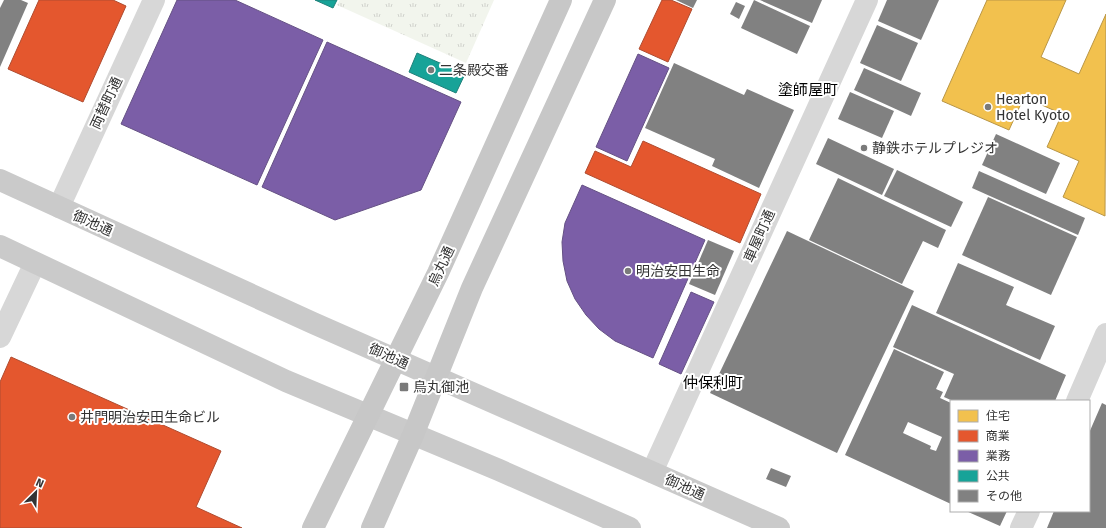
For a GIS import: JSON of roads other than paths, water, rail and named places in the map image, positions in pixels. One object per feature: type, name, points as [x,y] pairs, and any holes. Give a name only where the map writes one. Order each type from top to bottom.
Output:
[{"type":"highway","name":"烏丸通","points":[[313,528],[367,415],[438,273],[561,0]]},
{"type":"highway","points":[[372,528],[413,434],[472,288],[605,0]]},
{"type":"main road","name":"御池通","points":[[0,180],[436,377],[779,528]]},
{"type":"main road","points":[[0,246],[286,381],[499,470],[630,528]]},
{"type":"street","name":"両替町通","points":[[59,207],[154,0]]},
{"type":"street","name":"車屋町通","points":[[652,472],[866,0]]},
{"type":"street","points":[[0,337],[36,263]]},
{"type":"street","points":[[1077,400],[1106,334]]},
{"type":"street","points":[[1021,528],[1029,512]]},
{"type":"place","name":"二条殿交番","points":[[431,70]]},
{"type":"place","name":"Hearton Hotel Kyoto","points":[[988,107]]},
{"type":"place","name":"静鉄ホテルプレジオ","points":[[864,148]]},
{"type":"place","name":"明治安田生命","points":[[628,271]]},
{"type":"place","name":"烏丸御池","points":[[404,387]]},
{"type":"place","name":"井門明治安田生命ビル","points":[[72,417]]},
{"type":"district","name":"塗師屋町","points":[[808,90]]},
{"type":"district","name":"仲保利町","points":[[713,383]]}]
